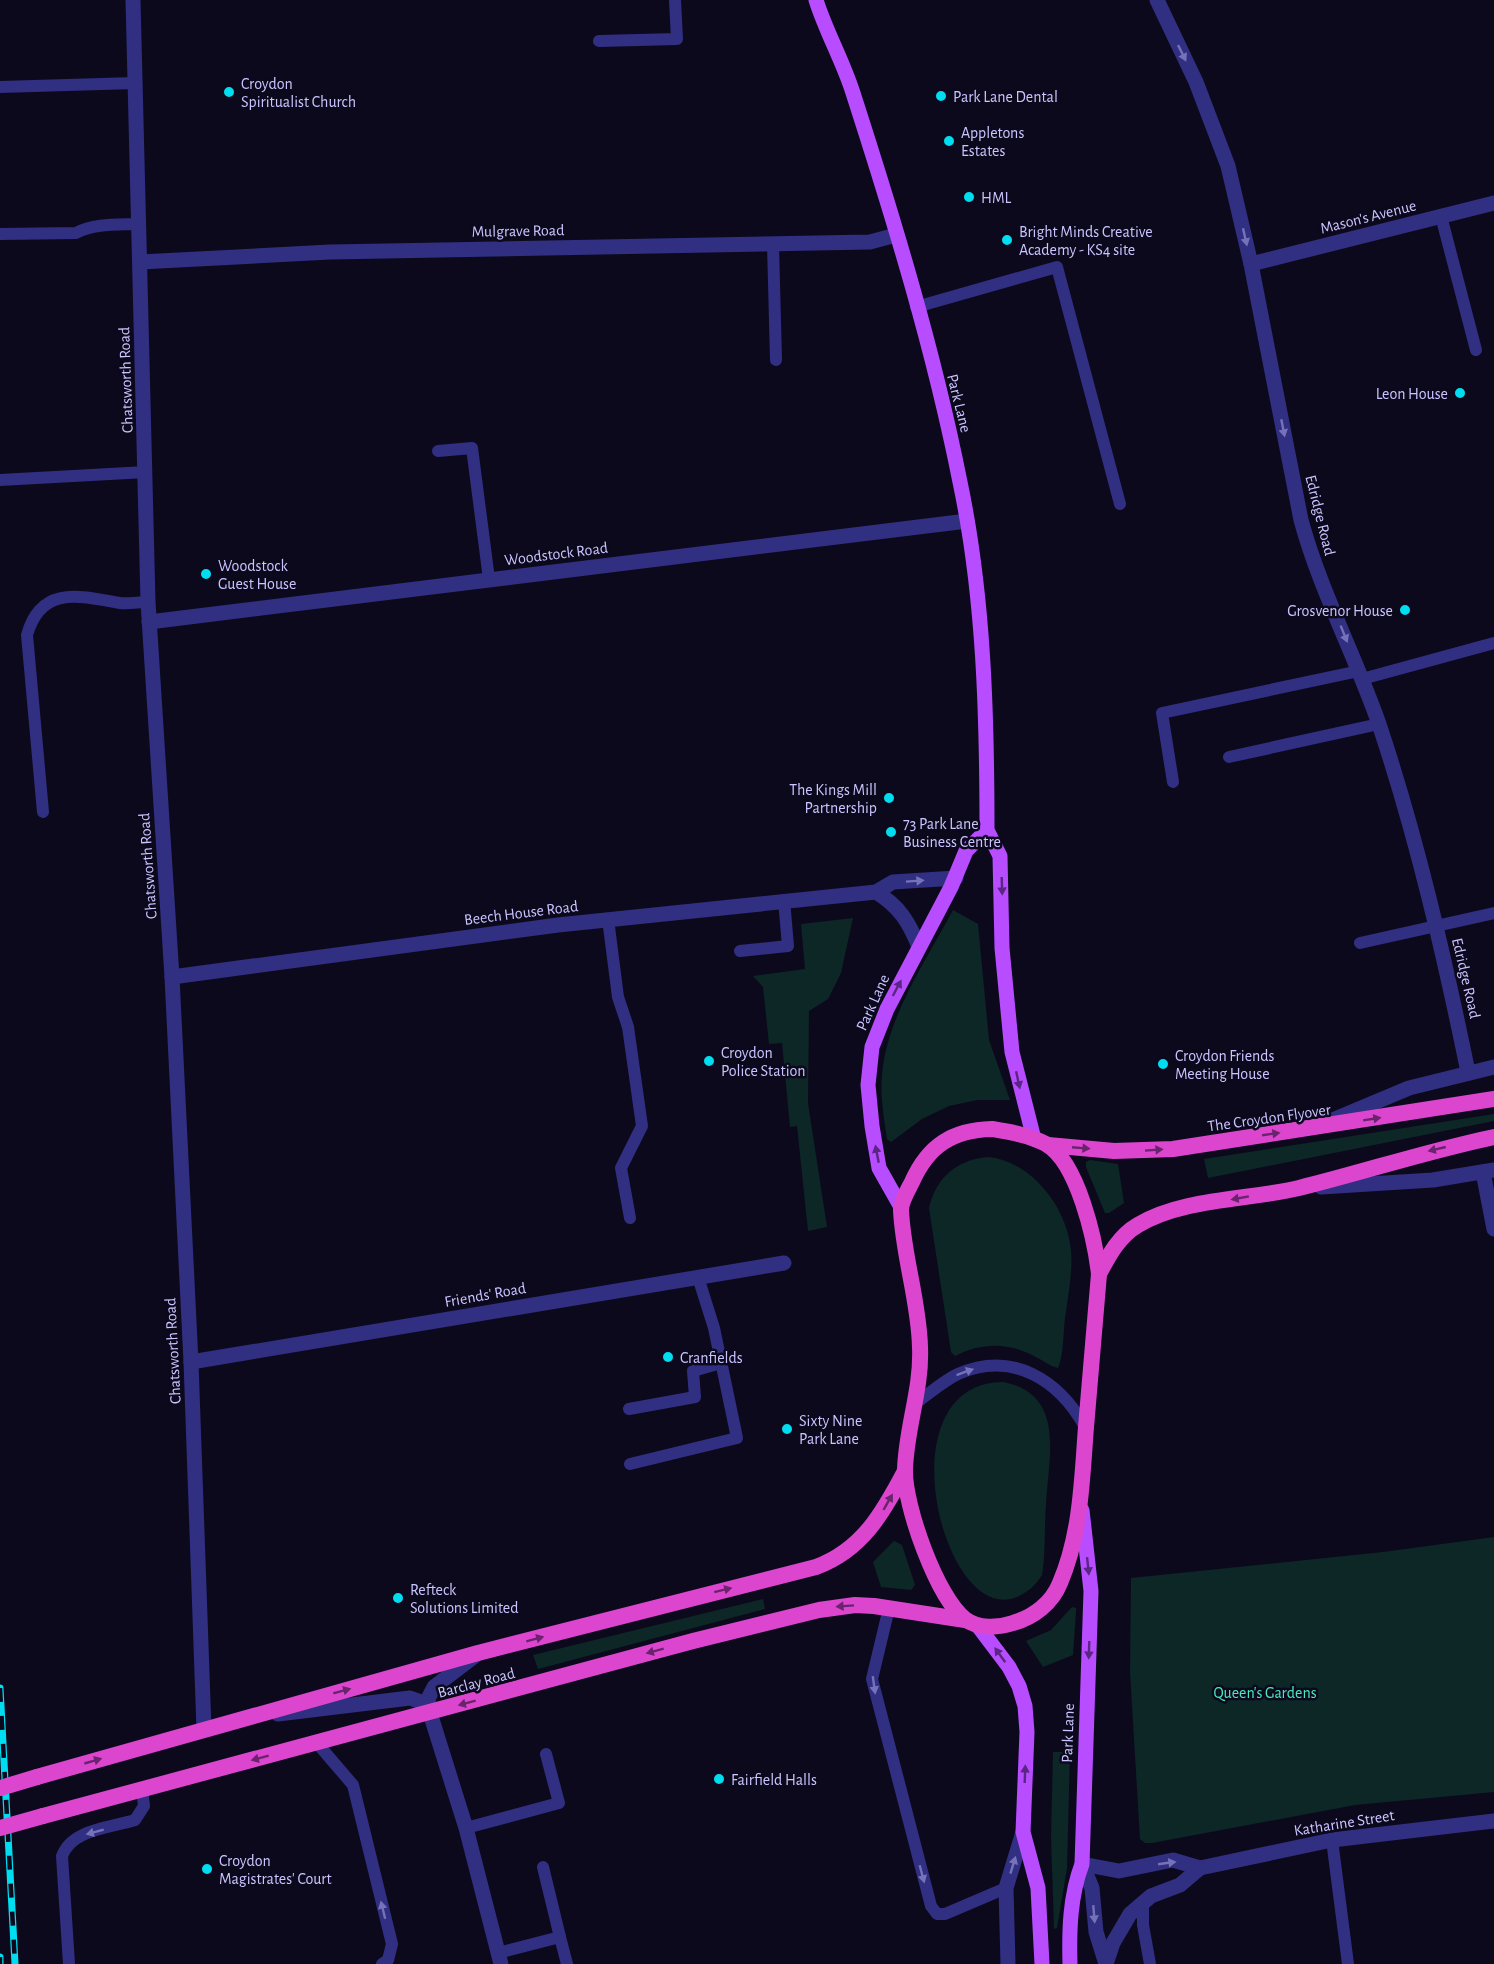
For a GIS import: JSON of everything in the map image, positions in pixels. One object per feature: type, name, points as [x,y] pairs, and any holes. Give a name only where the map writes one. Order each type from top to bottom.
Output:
[{"type":"highway","name":"The Croydon Flyover","points":[[901,1207],[928,1154],[952,1136],[964,1131],[992,1129],[1041,1142],[1143,1151],[1314,1129],[1494,1099]]},
{"type":"highway","points":[[1099,1274],[1112,1249],[1127,1233],[1159,1215],[1298,1188],[1410,1156],[1494,1137]]},
{"type":"highway","points":[[1041,1142],[1068,1170],[1084,1206],[1095,1239],[1099,1274]]},
{"type":"highway","points":[[901,1207],[921,1364],[904,1471],[921,1540],[944,1592],[972,1623]]},
{"type":"highway","name":"Barclay Road","points":[[0,1828],[43,1816],[143,1798],[317,1743],[693,1641],[819,1610],[855,1605],[889,1608],[972,1623],[1013,1623],[1040,1610],[1052,1599],[1067,1566],[1081,1500],[1099,1274]]},
{"type":"highway","name":"Barclay Road","points":[[0,1788],[478,1653],[830,1562],[854,1546],[868,1531],[889,1501],[904,1471]]},
{"type":"main road","name":"Park Lane","points":[[816,0],[826,32],[852,89],[896,235],[952,444],[967,521],[986,709],[987,830],[1000,856],[1002,948],[1012,1052],[1041,1142]]},
{"type":"main road","name":"Park Lane","points":[[901,1207],[879,1168],[868,1102],[869,1066],[877,1030],[956,878],[966,851],[987,830]]},
{"type":"main road","name":"Park Lane","points":[[1081,1500],[1091,1591],[1082,1864]]},
{"type":"main road","points":[[972,1623],[1009,1667],[1024,1706],[1027,1732],[1023,1832],[1038,1888],[1042,1964]]},
{"type":"main road","points":[[1071,1964],[1069,1928],[1077,1877],[1082,1864]]},
{"type":"street","name":"Chatsworth Road","points":[[133,0],[148,602],[172,977],[191,1362],[204,1730]]},
{"type":"street","name":"Edridge Road","points":[[1157,0],[1216,129],[1228,166],[1251,264],[1309,551],[1378,724],[1436,924],[1468,1072]]},
{"type":"street","name":"Mason's Avenue","points":[[1251,264],[1494,203]]},
{"type":"street","name":"Mulgrave Road","points":[[140,262],[330,252],[870,242],[896,235]]},
{"type":"street","name":"Woodstock Road","points":[[149,622],[967,521]]},
{"type":"street","name":"Beech House Road","points":[[172,977],[608,920],[876,892],[893,882],[956,878]]},
{"type":"street","points":[[876,892],[892,901],[902,913],[919,947]]},
{"type":"street","points":[[1314,1129],[1378,1099],[1468,1072],[1494,1067]]},
{"type":"street","points":[[1298,1188],[1433,1180],[1489,1171],[1494,1229]]},
{"type":"street","name":"Friends' Road","points":[[191,1362],[784,1263]]},
{"type":"street","points":[[478,1653],[434,1687],[428,1700],[466,1828],[500,1959]]},
{"type":"street","points":[[246,1718],[410,1698],[424,1703],[430,1713]]},
{"type":"street","name":"Katharine Street","points":[[1106,1964],[1120,1930],[1130,1914],[1158,1892],[1180,1885],[1200,1868],[1332,1840],[1494,1821]]},
{"type":"street","points":[[1008,1964],[1006,1888],[1023,1832]]},
{"type":"street","name":"Katharine Street","points":[[1082,1864],[1119,1871],[1173,1860],[1200,1868]]},
{"type":"street","name":"Park Lane","points":[[1082,1864],[1092,1888],[1096,1932],[1106,1964]]},
{"type":"lane","points":[[599,41],[677,39],[675,0]]},
{"type":"lane","points":[[0,87],[135,83]]},
{"type":"lane","points":[[1441,216],[1476,350]]},
{"type":"lane","points":[[0,234],[76,233],[86,228],[139,224]]},
{"type":"lane","points":[[773,244],[776,360]]},
{"type":"lane","points":[[916,307],[1057,267],[1120,504]]},
{"type":"lane","points":[[438,451],[472,448],[489,579]]},
{"type":"lane","points":[[0,480],[146,472]]},
{"type":"lane","points":[[43,812],[27,635],[31,621],[43,604],[54,598],[99,597],[122,603],[148,602]]},
{"type":"lane","points":[[1173,782],[1162,713],[1360,675],[1494,643]]},
{"type":"lane","points":[[1229,757],[1378,724]]},
{"type":"lane","points":[[741,951],[788,946],[784,900]]},
{"type":"lane","points":[[1360,943],[1436,924],[1494,913]]},
{"type":"lane","points":[[608,920],[618,997],[628,1027],[642,1126],[621,1168],[630,1218]]},
{"type":"lane","points":[[630,1464],[737,1438],[721,1363],[698,1277]]},
{"type":"lane","points":[[629,1409],[695,1397],[693,1371],[721,1363]]},
{"type":"lane","points":[[916,1403],[956,1375],[990,1365],[1006,1365],[1041,1377],[1056,1388],[1074,1406],[1086,1429]]},
{"type":"lane","points":[[889,1608],[873,1669],[873,1689],[931,1906],[937,1914],[945,1914],[1006,1888]]},
{"type":"lane","points":[[317,1743],[353,1785],[392,1944],[388,1960],[382,1964]]},
{"type":"lane","points":[[466,1828],[559,1803],[546,1754]]},
{"type":"lane","points":[[69,1964],[62,1856],[66,1845],[76,1837],[135,1820],[143,1798]]},
{"type":"lane","points":[[1332,1840],[1348,1964]]},
{"type":"lane","points":[[543,1867],[567,1964]]},
{"type":"lane","points":[[1143,1902],[1143,1925],[1150,1964]]},
{"type":"lane","points":[[500,1959],[560,1937]]},
{"type":"green space","points":[[953,910],[978,924],[989,1040],[1010,1100],[977,1100],[949,1106],[922,1119],[891,1142],[887,1139],[882,1099],[885,1053],[891,1032],[909,990]]},
{"type":"green space","points":[[853,918],[841,973],[828,999],[809,1011],[808,1103],[827,1227],[808,1231],[797,1126],[790,1127],[782,1043],[769,1044],[763,987],[753,976],[805,969],[801,924]]},
{"type":"green space","points":[[1494,1114],[1494,1121],[1208,1178],[1204,1159]]},
{"type":"green space","points":[[989,1157],[1005,1161],[1033,1177],[1045,1189],[1063,1218],[1071,1250],[1071,1275],[1058,1368],[1022,1351],[1003,1346],[983,1347],[955,1356],[951,1352],[929,1208],[937,1187],[950,1172],[968,1161]]},
{"type":"green space","points":[[1090,1160],[1118,1164],[1124,1203],[1109,1213],[1105,1213],[1086,1167],[1086,1162]]},
{"type":"green space","points":[[1003,1382],[1023,1389],[1037,1400],[1045,1414],[1050,1449],[1042,1575],[1032,1587],[1019,1596],[992,1597],[968,1578],[949,1545],[937,1503],[935,1460],[943,1421],[966,1393]]},
{"type":"green space","name":"Queen's Gardens","points":[[1494,1537],[1494,1792],[1355,1805],[1152,1843],[1145,1843],[1140,1839],[1130,1672],[1131,1578],[1383,1552]]},
{"type":"green space","points":[[894,1541],[902,1545],[915,1585],[911,1590],[881,1587],[873,1562]]},
{"type":"green space","points":[[763,1599],[765,1609],[538,1669],[533,1655]]},
{"type":"green space","points":[[1072,1607],[1076,1608],[1073,1655],[1043,1667],[1026,1641],[1051,1630]]},
{"type":"green space","points":[[1053,1752],[1070,1752],[1067,1868],[1057,1928],[1054,1929],[1051,1838]]},
{"type":"railway","points":[[0,1688],[15,1964]]},
{"type":"railway","points":[[0,1957],[0,1964]]},
{"type":"place","name":"Croydon Spiritualist Church","points":[[229,92]]},
{"type":"place","name":"Park Lane Dental","points":[[941,96]]},
{"type":"place","name":"Appletons Estates","points":[[949,141]]},
{"type":"place","name":"HML","points":[[969,197]]},
{"type":"place","name":"Bright Minds Creative Academy - KS4 site","points":[[1007,240]]},
{"type":"place","name":"Leon House","points":[[1460,393]]},
{"type":"place","name":"Woodstock Guest House","points":[[206,574]]},
{"type":"place","name":"Grosvenor House","points":[[1405,610]]},
{"type":"place","name":"The Kings Mill Partnership","points":[[889,798]]},
{"type":"place","name":"73 Park Lane Business Centre","points":[[891,832]]},
{"type":"place","name":"Croydon Police Station","points":[[709,1061]]},
{"type":"place","name":"Croydon Friends Meeting House","points":[[1163,1064]]},
{"type":"place","name":"Cranfields","points":[[668,1357]]},
{"type":"place","name":"Sixty Nine Park Lane","points":[[787,1429]]},
{"type":"place","name":"Refteck Solutions Limited","points":[[398,1598]]},
{"type":"place","name":"Fairfield Halls","points":[[719,1779]]},
{"type":"place","name":"Croydon Magistrates' Court","points":[[207,1869]]}]
